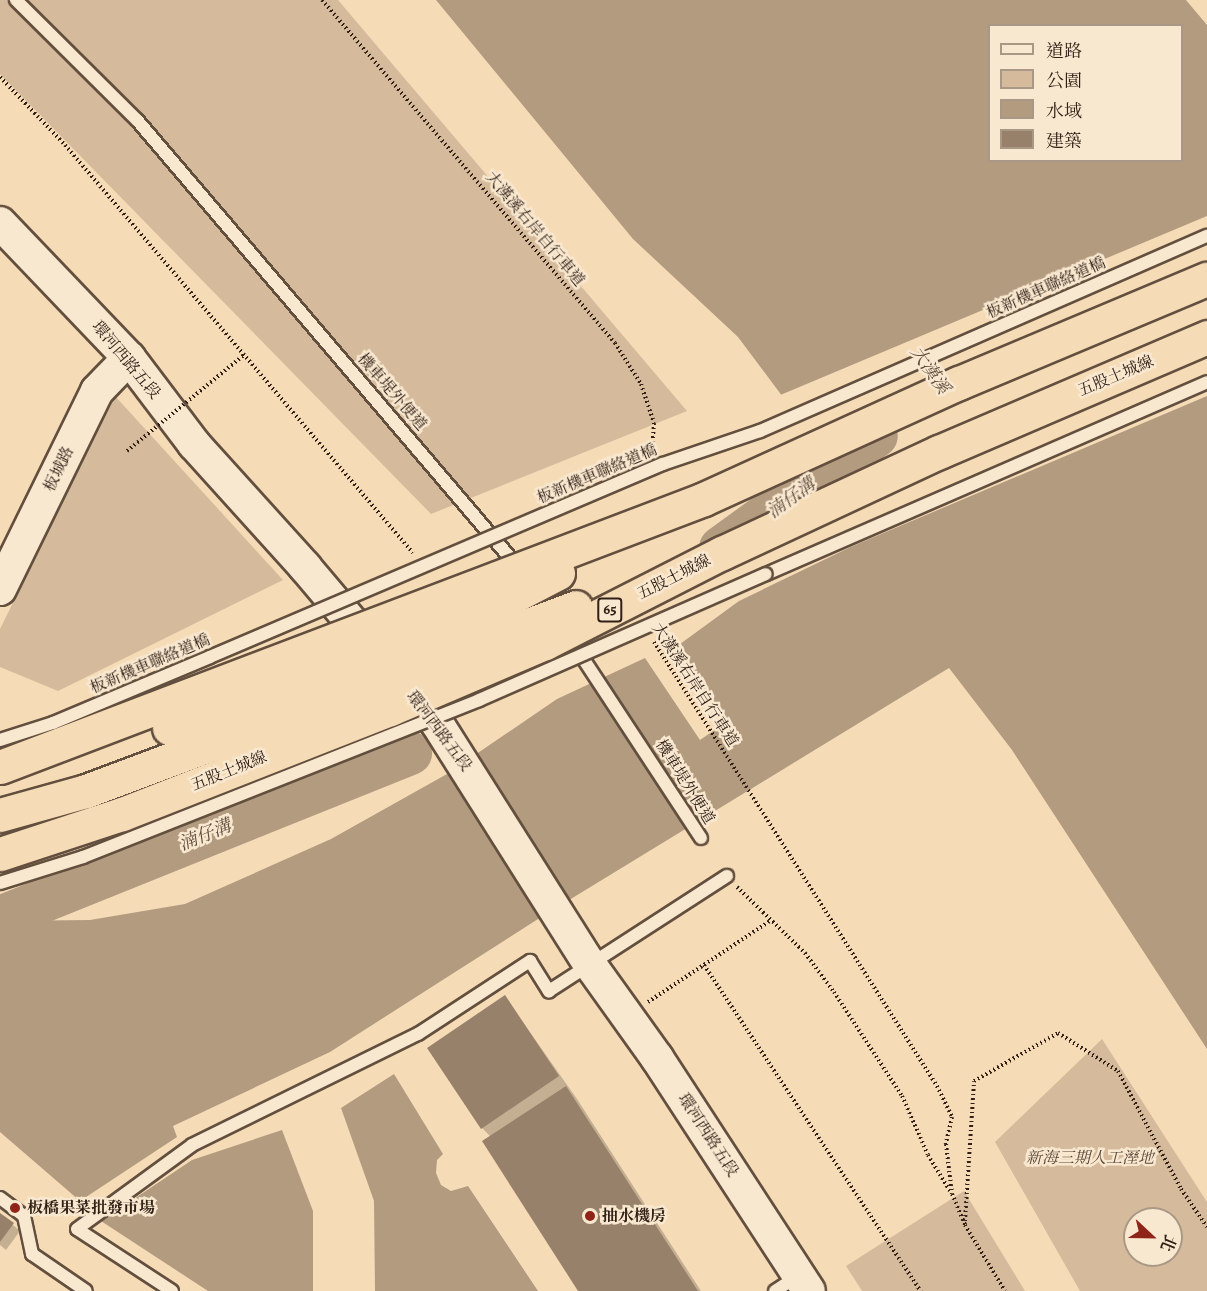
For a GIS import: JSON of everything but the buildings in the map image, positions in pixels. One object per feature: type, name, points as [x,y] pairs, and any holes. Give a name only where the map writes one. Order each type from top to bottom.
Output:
[{"type":"highway","points":[[0,787],[52,772],[479,614],[704,499],[959,383],[1207,279]]},
{"type":"highway","name":"五股土城線","points":[[0,854],[122,814],[390,709],[545,643],[722,553],[939,452],[1207,337]]},
{"type":"highway","points":[[0,767],[704,499]]},
{"type":"highway","points":[[0,815],[86,791],[722,553]]},
{"type":"street","name":"環河西路五段","points":[[0,223],[129,358],[194,444],[305,567],[454,745],[589,963],[657,1058],[794,1286]]},
{"type":"street","name":"板城路","points":[[0,589],[97,391],[129,358]]},
{"type":"lane","name":"機車堤外便道","points":[[16,0],[137,120],[497,540],[593,669],[701,838]]},
{"type":"lane","name":"板新機車聯絡道橋","points":[[0,740],[52,723],[663,464],[760,431],[1207,236]]},
{"type":"lane","points":[[0,883],[82,857],[479,700],[639,627],[1207,382]]},
{"type":"lane","points":[[172,1291],[77,1229],[192,1145],[418,1034],[530,961],[549,991],[589,963],[727,876]]},
{"type":"lane","points":[[0,1198],[24,1216],[32,1254],[86,1291]]},
{"type":"path","name":"大漢溪右岸自行車道","points":[[322,0],[615,343],[641,384],[654,423],[651,453]]},
{"type":"path","points":[[0,77],[65,145],[421,562]]},
{"type":"path","points":[[127,451],[245,354]]},
{"type":"path","name":"大漢溪右岸自行車道","points":[[647,633],[937,1086],[952,1117],[946,1144],[952,1194],[965,1225],[1005,1291]]},
{"type":"path","points":[[727,876],[770,921],[805,953],[834,992],[902,1096],[928,1155],[952,1194]]},
{"type":"path","points":[[643,1005],[770,921]]},
{"type":"path","points":[[704,965],[921,1291]]},
{"type":"path","points":[[965,1225],[974,1081],[1058,1033],[1118,1071],[1181,1189],[1207,1227]]},
{"type":"green space","points":[[0,0],[338,0],[687,411],[431,514],[0,74]]},
{"type":"green space","points":[[115,396],[283,580],[58,691],[0,667],[0,629]]},
{"type":"green space","name":"新海三期人工溼地","points":[[1102,1039],[1207,1202],[1207,1291],[1080,1291],[995,1142]]},
{"type":"green space","points":[[964,1191],[1025,1291],[862,1291],[846,1266]]},
{"type":"water","name":"大漢溪","points":[[436,0],[1186,0],[1207,25],[1207,1049],[1012,750],[949,668],[538,919],[330,1052],[173,1126],[177,1137],[80,1201],[0,1132],[0,921],[90,920],[185,904],[331,839],[447,774],[557,699],[645,658],[700,740],[722,725],[676,647],[739,601],[863,541],[803,424],[738,337],[633,239]]},
{"type":"water","points":[[394,1074],[443,1154],[437,1160],[436,1173],[441,1185],[451,1191],[468,1186],[538,1291],[375,1291],[374,1201],[341,1108]]},
{"type":"water","points":[[282,1130],[313,1211],[313,1291],[208,1291],[101,1221],[192,1160]]},
{"type":"pier","points":[[1207,216],[1207,396],[789,573],[860,539],[801,426],[778,396]]},
{"type":"waterway","name":"湳仔溝","points":[[721,548],[876,436]]},
{"type":"waterway","name":"湳仔溝","points":[[0,918],[410,753]]},
{"type":"place","name":"板橋果菜批發市場","points":[[15,1208]]},
{"type":"place","name":"抽水機房","points":[[590,1216]]}]
